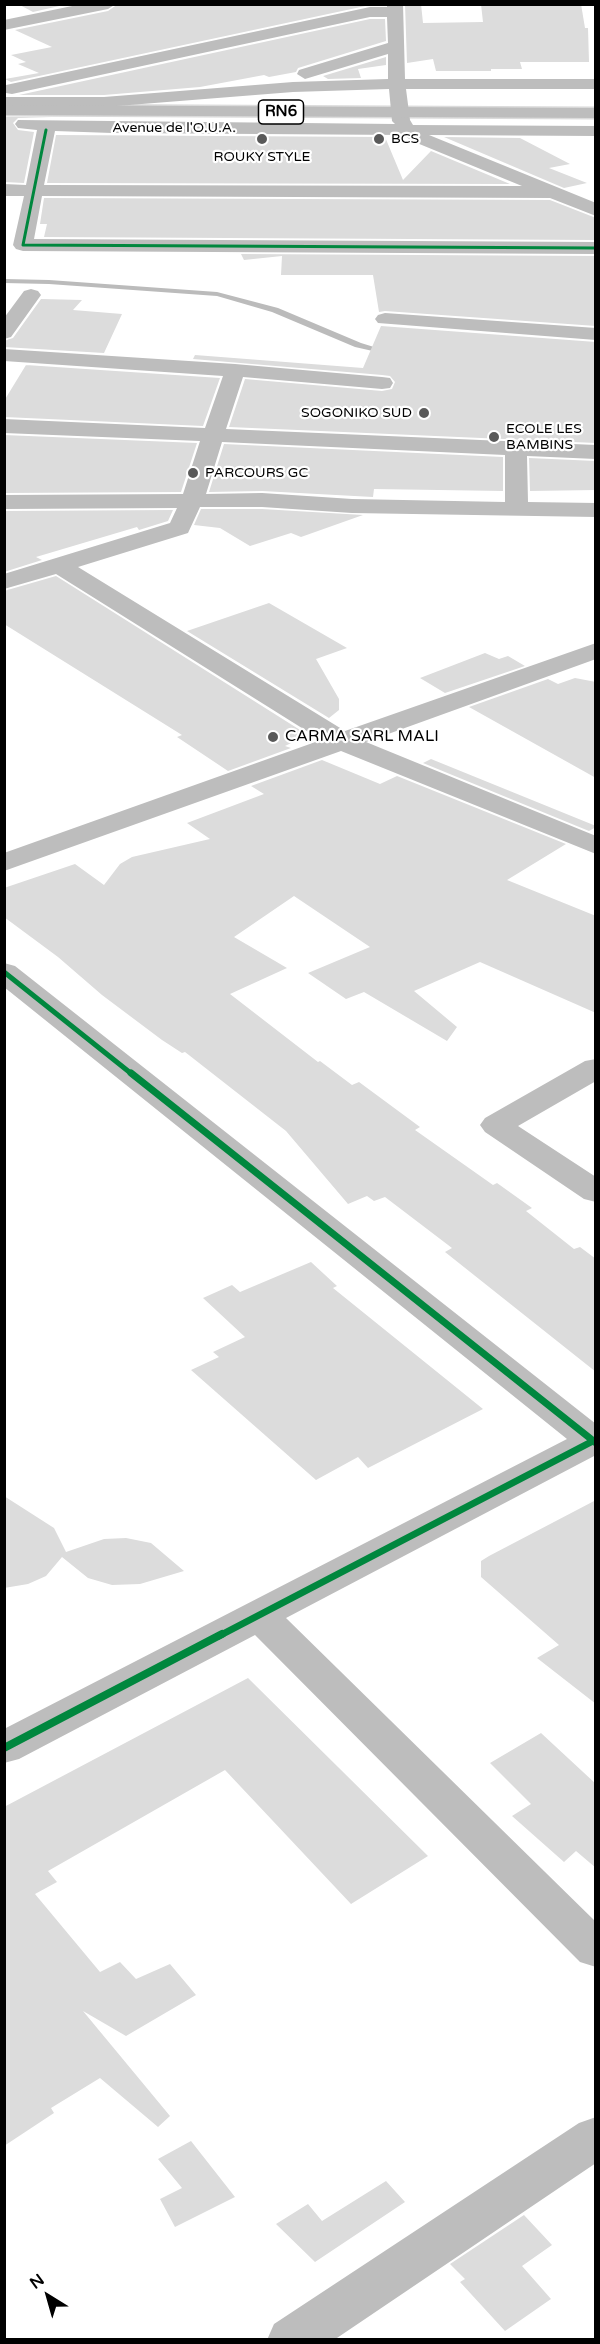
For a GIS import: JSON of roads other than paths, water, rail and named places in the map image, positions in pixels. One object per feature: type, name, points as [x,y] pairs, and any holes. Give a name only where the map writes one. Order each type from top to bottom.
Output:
[{"type":"main road","points":[[4,26],[108,4]]},
{"type":"main road","points":[[351,4],[370,12]]},
{"type":"main road","points":[[4,90],[396,8],[397,84],[403,121],[418,138],[596,210]]},
{"type":"main road","points":[[227,93],[343,64],[396,46]]},
{"type":"main road","name":"Avenue de l'O.U.A.","points":[[4,102],[104,102],[397,84],[596,84]]},
{"type":"main road","name":"Avenue de l'O.U.A.","points":[[4,110],[403,121],[596,131]]},
{"type":"main road","name":"Avenue de l'O.U.A.","points":[[4,131],[50,128],[403,121],[596,112]]},
{"type":"main road","points":[[4,121],[50,128],[23,245],[596,248]]},
{"type":"main road","name":"Avenue de l'O.U.A.","points":[[4,121],[596,122]]},
{"type":"main road","points":[[4,190],[550,192]]},
{"type":"main road","points":[[4,333],[31,295]]},
{"type":"main road","points":[[385,319],[596,334]]},
{"type":"main road","points":[[4,355],[235,370],[382,383]]},
{"type":"main road","points":[[4,582],[180,528],[192,500],[235,370]]},
{"type":"main road","points":[[4,426],[596,452]]},
{"type":"main road","points":[[516,449],[517,509]]},
{"type":"main road","points":[[4,501],[262,500],[352,506],[596,510]]},
{"type":"main road","points":[[58,565],[343,742],[596,846]]},
{"type":"main road","points":[[4,863],[596,650]]},
{"type":"main road","points":[[4,972],[594,1442],[4,1748]]},
{"type":"main road","points":[[596,1068],[496,1125],[596,1192]]},
{"type":"main road","points":[[260,1615],[596,1950]]},
{"type":"main road","points":[[292,2340],[596,2137]]},
{"type":"waterway","points":[[4,281],[217,294],[275,310],[358,345],[386,352]]},
{"type":"place","name":"ROUKY STYLE","points":[[262,139]]},
{"type":"place","name":"BCS","points":[[379,139]]},
{"type":"place","name":"SOGONIKO SUD","points":[[424,413]]},
{"type":"place","name":"ECOLE LES BAMBINS","points":[[494,437]]},
{"type":"place","name":"PARCOURS GC","points":[[193,473]]},
{"type":"place","name":"CARMA SARL MALI","points":[[273,737]]}]
